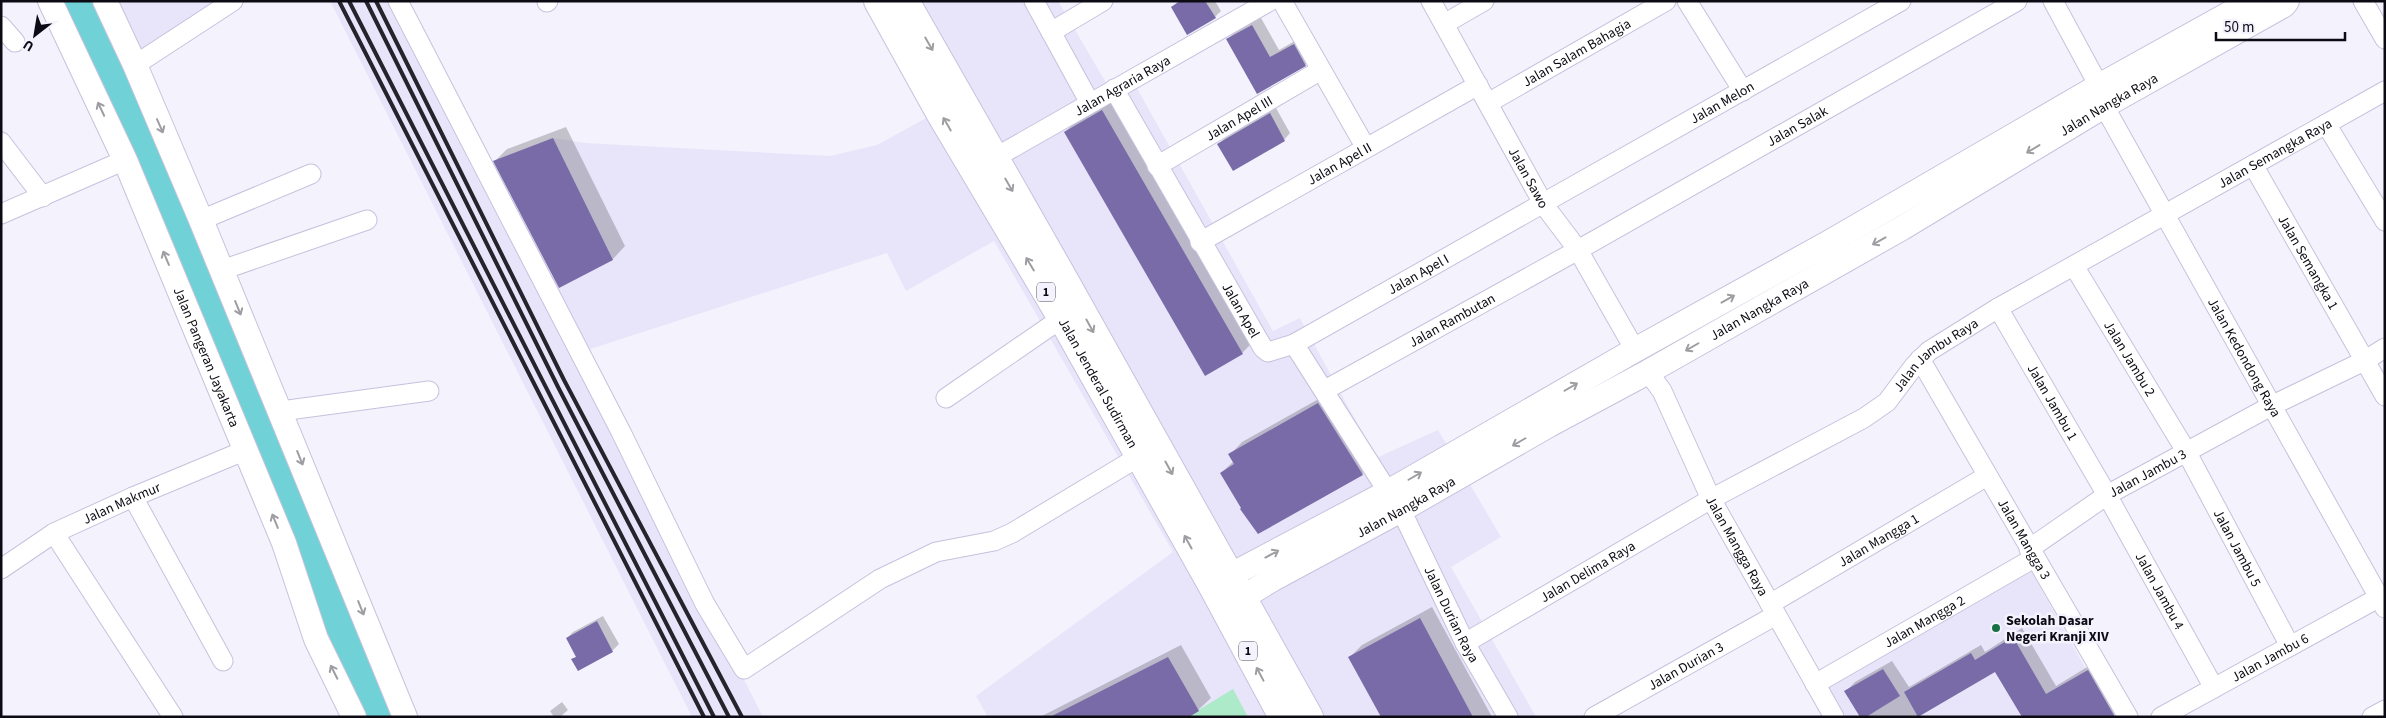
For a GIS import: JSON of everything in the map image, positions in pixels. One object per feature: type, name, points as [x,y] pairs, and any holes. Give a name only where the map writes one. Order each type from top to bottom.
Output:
[{"type":"highway","name":"Jalan Jenderal Sudirman","points":[[878,1],[984,164],[1069,288],[1227,592],[1284,717]]},
{"type":"highway","name":"Jalan Jenderal Sudirman","points":[[905,1],[984,164],[1062,318],[1140,456],[1309,717]]},
{"type":"street","name":"Jalan Pangeran Jayakarta","points":[[50,1],[125,160],[294,570],[316,639],[354,717]]},
{"type":"street","points":[[105,1],[202,220],[405,717]]},
{"type":"street","points":[[135,66],[233,1]]},
{"type":"street","points":[[398,1],[621,432],[705,604],[744,669],[880,579],[936,552],[994,542],[1140,456]]},
{"type":"street","points":[[1034,1],[1090,103]]},
{"type":"street","points":[[1050,32],[1103,1]]},
{"type":"street","name":"Jalan Agraria Raya","points":[[984,164],[1270,1]]},
{"type":"street","points":[[1282,1],[1366,148]]},
{"type":"street","name":"Jalan Sawo","points":[[1431,1],[1544,204],[1578,250],[1636,350]]},
{"type":"street","points":[[1444,24],[1484,1]]},
{"type":"street","name":"Jalan Salam Bahagia","points":[[1488,103],[1666,1]]},
{"type":"street","points":[[1687,1],[1743,91]]},
{"type":"street","name":"Jalan Melon","points":[[1544,204],[1901,1]]},
{"type":"street","name":"Jalan Salak","points":[[1578,250],[2017,1]]},
{"type":"street","name":"Jalan Kedondong Raya","points":[[2053,1],[2165,214],[2382,603]]},
{"type":"street","name":"Jalan Nangka Raya","points":[[2196,44],[2252,1]]},
{"type":"street","name":"Jalan Nangka Raya","points":[[1544,415],[1648,372],[1833,253],[1890,206],[2102,96],[2196,44],[2284,6],[2286,1]]},
{"type":"street","points":[[2363,1],[2384,38]]},
{"type":"street","points":[[1,26],[16,42]]},
{"type":"street","name":"Jalan Apel III","points":[[1157,166],[1321,70]]},
{"type":"street","name":"Jalan Apel II","points":[[1200,242],[1478,85]]},
{"type":"street","name":"Jalan Apel","points":[[1114,89],[1200,242],[1265,350],[1272,352],[1294,344]]},
{"type":"street","name":"Jalan Semangka Raya","points":[[2165,214],[2385,91]]},
{"type":"street","name":"Jalan Nangka Raya","points":[[1227,592],[1395,501],[1544,415],[1636,350],[1833,253],[1902,228],[2102,96]]},
{"type":"street","points":[[2326,124],[2385,221]]},
{"type":"street","points":[[1,142],[42,197]]},
{"type":"street","points":[[1,214],[125,160]]},
{"type":"street","name":"Jalan Semangka 1","points":[[2253,165],[2385,396]]},
{"type":"street","points":[[202,220],[311,174]]},
{"type":"street","name":"Jalan Apel I","points":[[1294,344],[1544,204]]},
{"type":"street","points":[[1890,206],[1902,228]]},
{"type":"street","name":"Jalan Jambu Raya","points":[[1711,499],[1878,409],[1887,402],[1920,359],[1929,351],[1998,308],[2165,214]]},
{"type":"street","points":[[222,270],[367,220]]},
{"type":"street","name":"Jalan Rambutan","points":[[1325,390],[1578,250]]},
{"type":"street","name":"Jalan Jambu 2","points":[[2074,266],[2186,451]]},
{"type":"street","name":"Jalan Jambu 1","points":[[1998,308],[2107,495]]},
{"type":"street","points":[[946,398],[1062,318]]},
{"type":"street","points":[[1294,344],[1395,501]]},
{"type":"street","name":"Jalan Jambu 3","points":[[2032,553],[2107,495],[2271,406],[2364,361],[2385,348]]},
{"type":"street","name":"Jalan Mangga 3","points":[[1920,359],[2128,717]]},
{"type":"street","name":"Jalan Mangga Raya","points":[[1648,372],[1662,391],[1711,499],[1815,684],[1827,714]]},
{"type":"street","points":[[281,411],[429,391]]},
{"type":"street","name":"Jalan Makmur","points":[[1,569],[54,534],[133,497],[246,450]]},
{"type":"street","name":"Jalan Jambu 5","points":[[2186,451],[2290,646]]},
{"type":"street","name":"Jalan Mangga 1","points":[[1773,610],[1988,476]]},
{"type":"street","name":"Jalan Jambu 4","points":[[2107,495],[2214,688]]},
{"type":"street","points":[[133,497],[223,661]]},
{"type":"street","name":"Jalan Delima Raya","points":[[1465,643],[1711,499]]},
{"type":"street","name":"Jalan Durian Raya","points":[[1395,501],[1465,643],[1508,717]]},
{"type":"street","points":[[54,534],[174,717]]},
{"type":"street","name":"Jalan Mangga 2","points":[[1815,684],[2032,553]]},
{"type":"street","name":"Jalan Jambu 6","points":[[2161,717],[2290,646],[2382,603]]},
{"type":"street","name":"Jalan Durian 3","points":[[1594,717],[1773,610]]},
{"type":"street","points":[[2372,717],[2385,710]]},
{"type":"shaded area","points":[[105,1],[233,1],[135,65]]},
{"type":"shaded area","points":[[330,1],[397,1],[482,165],[553,138],[585,143],[830,156],[877,145],[939,111],[878,1],[1058,1],[1108,86],[1130,76],[1273,331],[1300,318],[1376,458],[1438,430],[1501,537],[1451,567],[1536,717],[988,717],[976,696],[1173,552],[994,241],[906,291],[887,253],[578,353],[763,717],[692,717]]},
{"type":"shaded area","name":"Sekolah Dasar Negeri Kranji XIV","points":[[2031,571],[2113,717],[1846,717],[1827,685]]},
{"type":"green space","points":[[1233,689],[1248,717],[1187,717]]},
{"type":"water","points":[[51,1],[105,1],[405,717],[354,717]]},
{"type":"building","points":[[1180,1],[1205,1],[1216,18],[1187,35],[1171,7]]},
{"type":"building","points":[[1252,25],[1270,57],[1294,44],[1306,66],[1257,94],[1226,39]]},
{"type":"building","points":[[1102,110],[1243,354],[1205,376],[1064,132]]},
{"type":"building","points":[[1270,113],[1285,141],[1233,171],[1217,144]]},
{"type":"building","points":[[553,138],[613,260],[559,288],[493,161]]},
{"type":"building","points":[[1318,403],[1363,475],[1258,534],[1240,509],[1220,473],[1234,464],[1228,454]]},
{"type":"building","points":[[1420,618],[1473,717],[1381,717],[1348,657]]},
{"type":"building","points":[[597,621],[613,652],[578,671],[571,659],[576,657],[566,638]]},
{"type":"building","points":[[2013,637],[2046,694],[2088,670],[2115,717],[2022,717],[1995,672],[1918,717],[1904,692],[1971,653],[1975,660]]},
{"type":"building","points":[[1168,657],[1199,711],[1189,717],[1050,717]]},
{"type":"building","points":[[1883,669],[1900,696],[1866,717],[1860,717],[1844,691]]},
{"type":"railway","points":[[339,1],[704,717]]},
{"type":"railway","points":[[349,1],[714,717]]},
{"type":"railway","points":[[366,1],[558,387],[729,717]]},
{"type":"railway","points":[[376,1],[564,380],[742,717]]},
{"type":"place","name":"Sekolah Dasar Negeri Kranji XIV","points":[[1996,628]]}]
